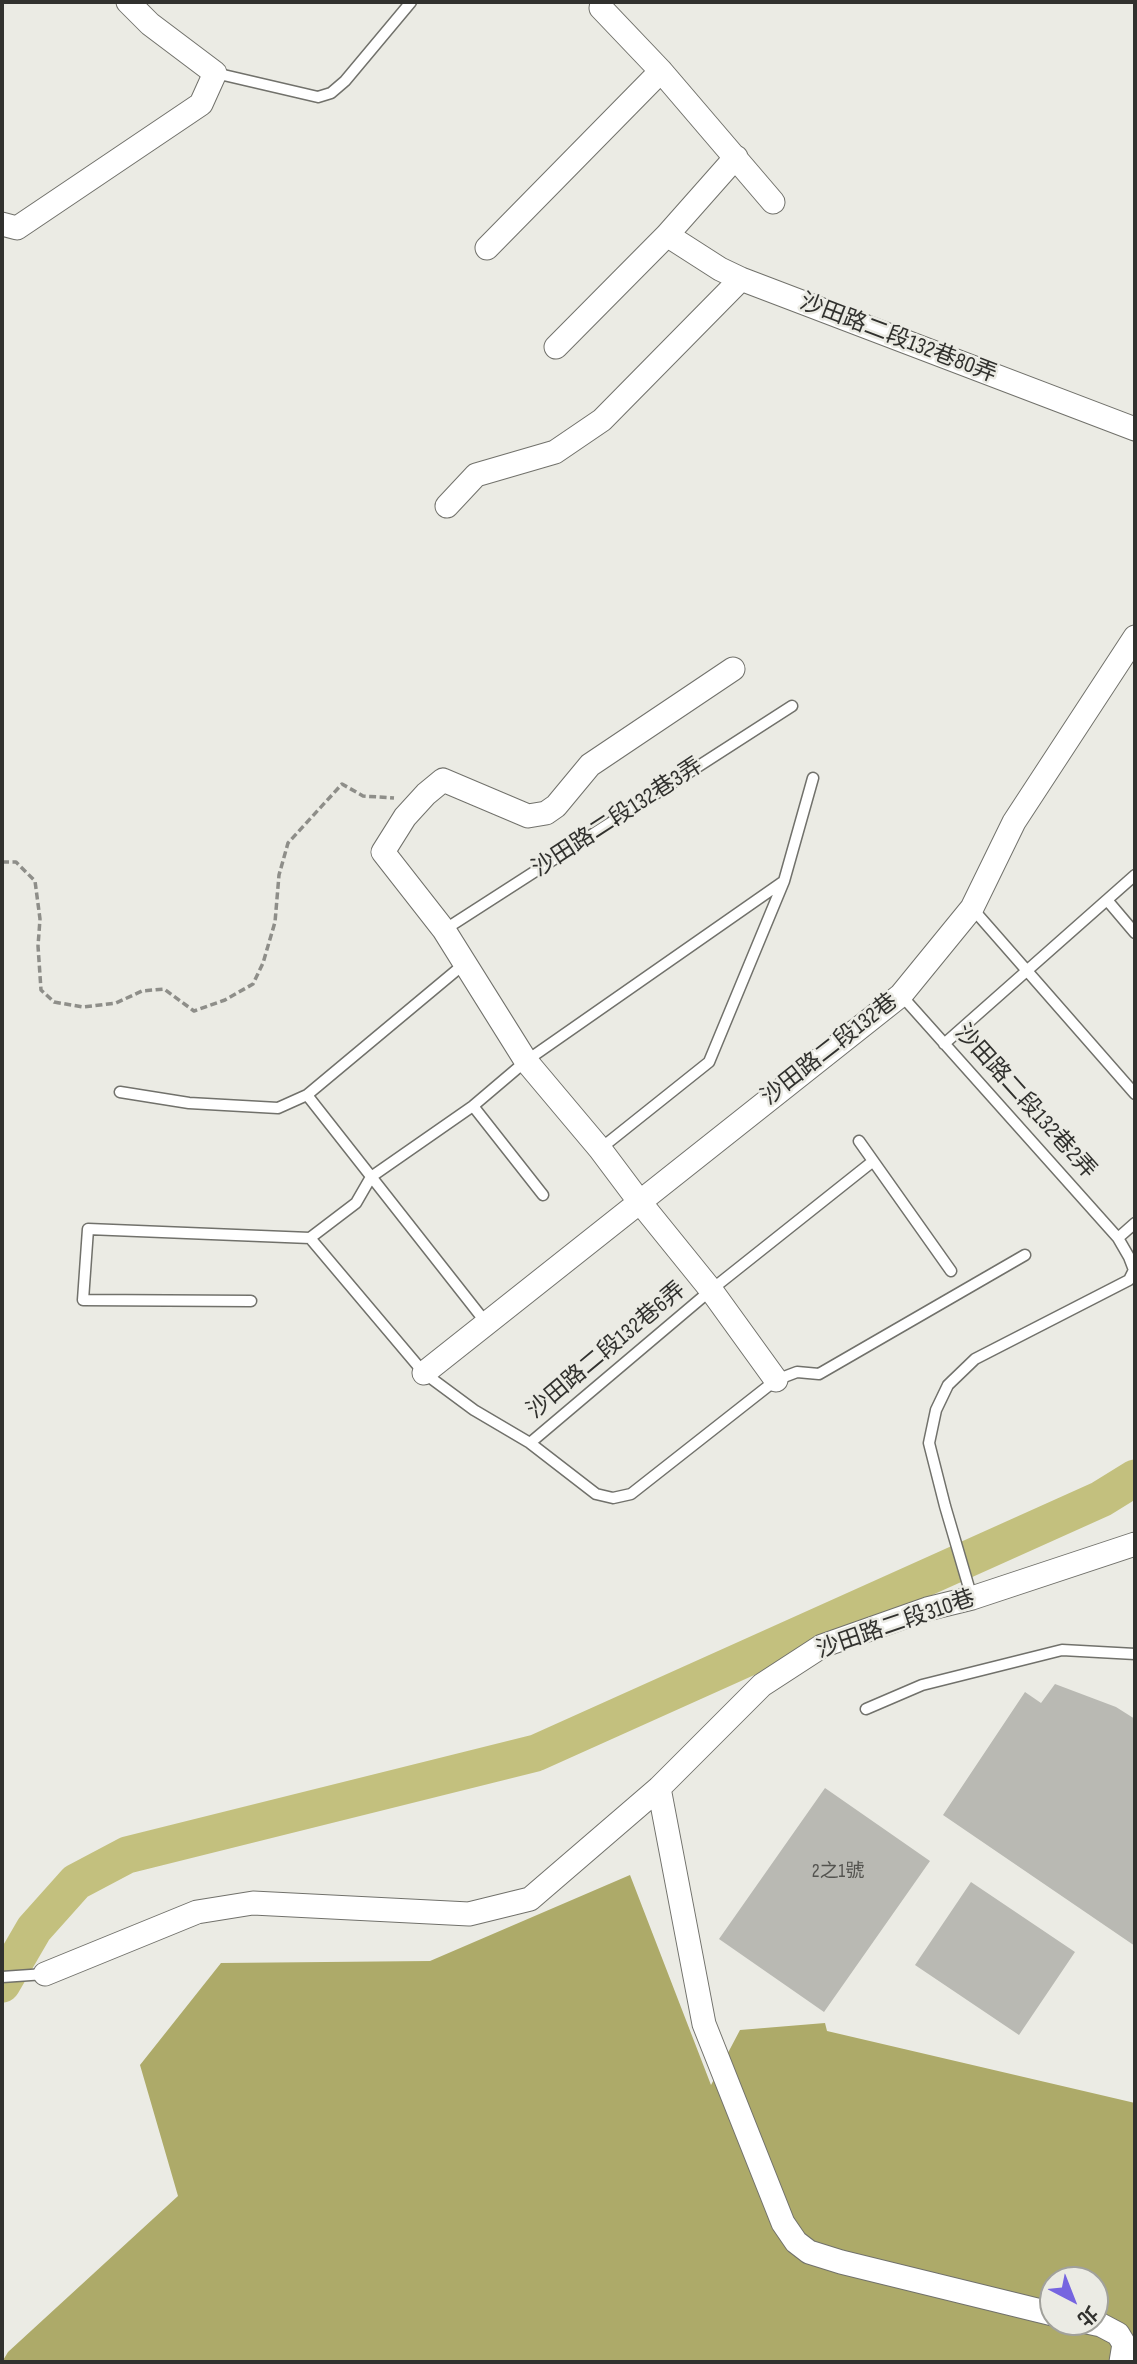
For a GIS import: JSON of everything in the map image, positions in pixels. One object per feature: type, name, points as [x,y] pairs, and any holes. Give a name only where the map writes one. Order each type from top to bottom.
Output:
[{"type":"street","points":[[2,224],[17,228],[201,104],[215,73],[150,24],[128,2]]},
{"type":"street","points":[[601,8],[661,71],[773,202]]},
{"type":"street","points":[[487,248],[661,71]]},
{"type":"street","points":[[556,347],[667,235],[736,157]]},
{"type":"street","name":"沙田路二段132巷80弄","points":[[667,235],[720,269],[741,279],[1135,429]]},
{"type":"street","points":[[447,506],[476,475],[555,452],[602,420],[741,279]]},
{"type":"street","name":"沙田路二段132巷","points":[[424,1373],[901,995],[972,908],[1014,822],[1135,637]]},
{"type":"street","points":[[733,669],[590,765],[556,806],[546,813],[528,816],[443,780],[405,817],[383,852],[444,930],[526,1061],[600,1149],[711,1290],[776,1380]]},
{"type":"street","name":"沙田路二段310巷","points":[[45,1974],[197,1912],[253,1903],[469,1914],[530,1899],[659,1788],[762,1685],[821,1646],[927,1609],[972,1598],[1135,1544]]},
{"type":"street","points":[[659,1788],[704,2024],[783,2223],[796,2242],[809,2252],[841,2262],[1039,2311]]},
{"type":"street","points":[[1109,2329],[1118,2334],[1124,2344],[1121,2362]]},
{"type":"lane","points":[[215,73],[318,97],[331,93],[345,81],[411,2]]},
{"type":"lane","name":"沙田路二段132巷3弄","points":[[444,930],[792,706]]},
{"type":"lane","points":[[600,1149],[709,1062],[784,881],[813,778]]},
{"type":"lane","points":[[944,1044],[1135,875]]},
{"type":"lane","points":[[251,1301],[83,1300],[88,1228],[310,1238],[356,1203],[371,1177],[473,1106],[526,1061],[784,881]]},
{"type":"lane","points":[[1107,900],[1135,933]]},
{"type":"lane","points":[[972,908],[1135,1094]]},
{"type":"lane","points":[[120,1092],[189,1103],[278,1108],[307,1096],[464,964]]},
{"type":"lane","name":"沙田路二段132巷2弄","points":[[901,995],[1118,1238],[1134,1270],[1129,1280],[975,1359],[948,1385],[936,1410],[929,1443],[972,1598]]},
{"type":"lane","points":[[307,1096],[487,1324]]},
{"type":"lane","points":[[473,1106],[543,1195]]},
{"type":"lane","points":[[859,1141],[951,1271]]},
{"type":"lane","name":"沙田路二段132巷6弄","points":[[530,1443],[711,1290],[872,1162]]},
{"type":"lane","points":[[1118,1238],[1135,1223]]},
{"type":"lane","name":"沙田路二段132巷6弄","points":[[310,1238],[424,1373],[474,1410],[530,1443],[596,1494],[613,1499],[631,1494],[776,1380]]},
{"type":"lane","points":[[776,1380],[797,1372],[819,1374],[1025,1255]]},
{"type":"lane","points":[[866,1709],[922,1685],[1062,1650],[1135,1654]]},
{"type":"lane","points":[[2,1977],[45,1974]]},
{"type":"path","points":[[2,862],[16,862],[35,881],[40,919],[38,946],[41,990],[54,1002],[83,1007],[105,1005],[142,991],[164,989],[194,1011],[225,1000],[253,985],[263,963],[275,922],[279,876],[288,843],[342,783],[363,796],[392,799],[405,794]]},
{"type":"shaded area","points":[[630,1875],[711,2085],[740,2030],[825,2023],[827,2031],[1135,2103],[1135,2362],[2,2362],[8,2352],[178,2196],[140,2065],[221,1963],[430,1961]]},
{"type":"building","points":[[1055,1684],[1116,1707],[1135,1719],[1135,1946],[943,1815],[1025,1692],[1041,1703]]},
{"type":"building","points":[[825,1788],[930,1861],[824,2012],[719,1939]]},
{"type":"building","points":[[971,1882],[1075,1952],[1019,2035],[915,1965]]},
{"type":"waterway","points":[[2,1984],[34,1929],[76,1882],[127,1855],[536,1753],[1101,1499],[1135,1478]]}]
